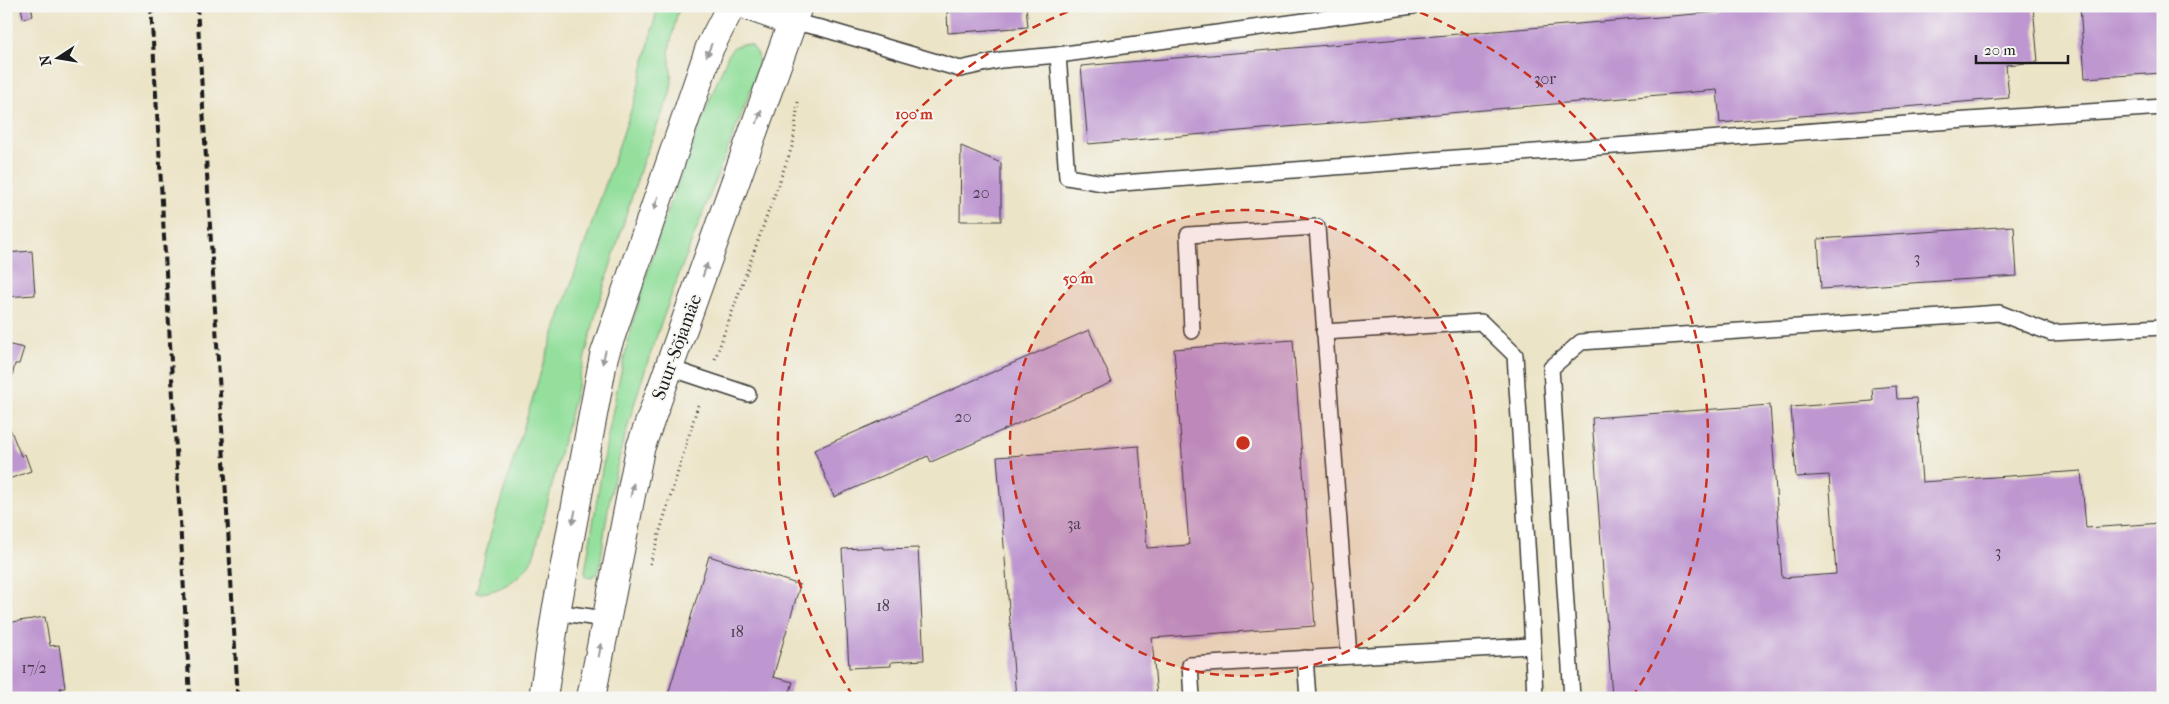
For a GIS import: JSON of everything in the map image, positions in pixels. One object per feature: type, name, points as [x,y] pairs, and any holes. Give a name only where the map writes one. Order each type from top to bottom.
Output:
[{"type":"main road","points":[[544,698],[556,612],[604,356],[710,47],[732,6]]},
{"type":"main road","points":[[748,6],[794,11]]},
{"type":"main road","name":"Suur-Sõjamäe","points":[[591,698],[605,619],[640,449],[794,11]]},
{"type":"lane","points":[[794,11],[821,28],[960,68],[1001,60],[1058,55],[1413,6]]},
{"type":"lane","points":[[1058,55],[1066,177],[1110,184],[1906,124],[2163,107]]},
{"type":"lane","points":[[1192,331],[1188,235],[1317,227],[1349,656]]},
{"type":"lane","points":[[1572,698],[1551,368],[1581,342],[1999,313],[2051,333],[2163,327]]},
{"type":"lane","points":[[1324,332],[1481,322],[1515,355],[1531,606],[1534,698]]},
{"type":"lane","points":[[670,368],[748,394]]},
{"type":"lane","points":[[556,612],[605,619]]},
{"type":"lane","points":[[1192,698],[1190,665],[1532,646]]},
{"type":"lane","points":[[1305,658],[1308,698]]},
{"type":"green space","points":[[658,6],[682,6],[677,14],[669,50],[672,82],[670,94],[643,161],[599,302],[534,554],[526,569],[514,580],[491,591],[476,593],[491,532],[542,368],[636,96]]},
{"type":"green space","points":[[742,44],[751,45],[758,54],[759,63],[754,81],[679,274],[629,420],[613,482],[600,567],[597,574],[591,577],[586,576],[585,571],[612,414],[632,324],[643,285],[683,168],[728,55],[734,47]]},
{"type":"building","points":[[21,6],[31,6],[33,16],[23,18]]},
{"type":"building","points":[[966,6],[1026,6],[1028,27],[948,33],[947,12],[967,10]]},
{"type":"building","points":[[1719,6],[2033,6],[2038,62],[2006,65],[2009,98],[1720,123],[1717,90],[1088,144],[1081,66],[1719,12]]},
{"type":"building","points":[[2080,6],[2163,6],[2163,73],[2085,78]]},
{"type":"building","points":[[961,146],[1001,163],[1001,221],[960,221]]},
{"type":"building","points":[[2014,226],[2017,276],[1821,289],[1818,239]]},
{"type":"building","points":[[32,251],[35,295],[6,297],[6,253]]},
{"type":"building","points":[[1089,330],[1112,382],[931,462],[928,456],[834,497],[814,450]]},
{"type":"building","points":[[1293,340],[1315,626],[1152,638],[1157,698],[1016,698],[997,457],[1139,446],[1147,548],[1189,545],[1174,349]]},
{"type":"building","points":[[6,344],[24,348],[19,364],[15,364],[7,399]]},
{"type":"building","points":[[1896,386],[1897,399],[1916,398],[1922,482],[2081,471],[2086,528],[2163,523],[2163,698],[1612,698],[1592,418],[1770,405],[1782,578],[1836,574],[1829,475],[1796,477],[1791,407],[1873,401],[1872,388]]},
{"type":"building","points":[[6,409],[9,426],[21,456],[25,454],[31,471],[6,480]]},
{"type":"building","points":[[883,547],[883,549],[918,548],[924,660],[891,662],[891,666],[849,668],[842,549]]},
{"type":"building","points":[[709,556],[800,585],[773,677],[793,682],[788,698],[667,698]]},
{"type":"building","points":[[45,617],[50,646],[59,645],[65,688],[60,688],[62,698],[6,698],[6,623]]},
{"type":"railway","points":[[151,6],[190,698]]},
{"type":"railway","points":[[197,6],[238,698]]}]
